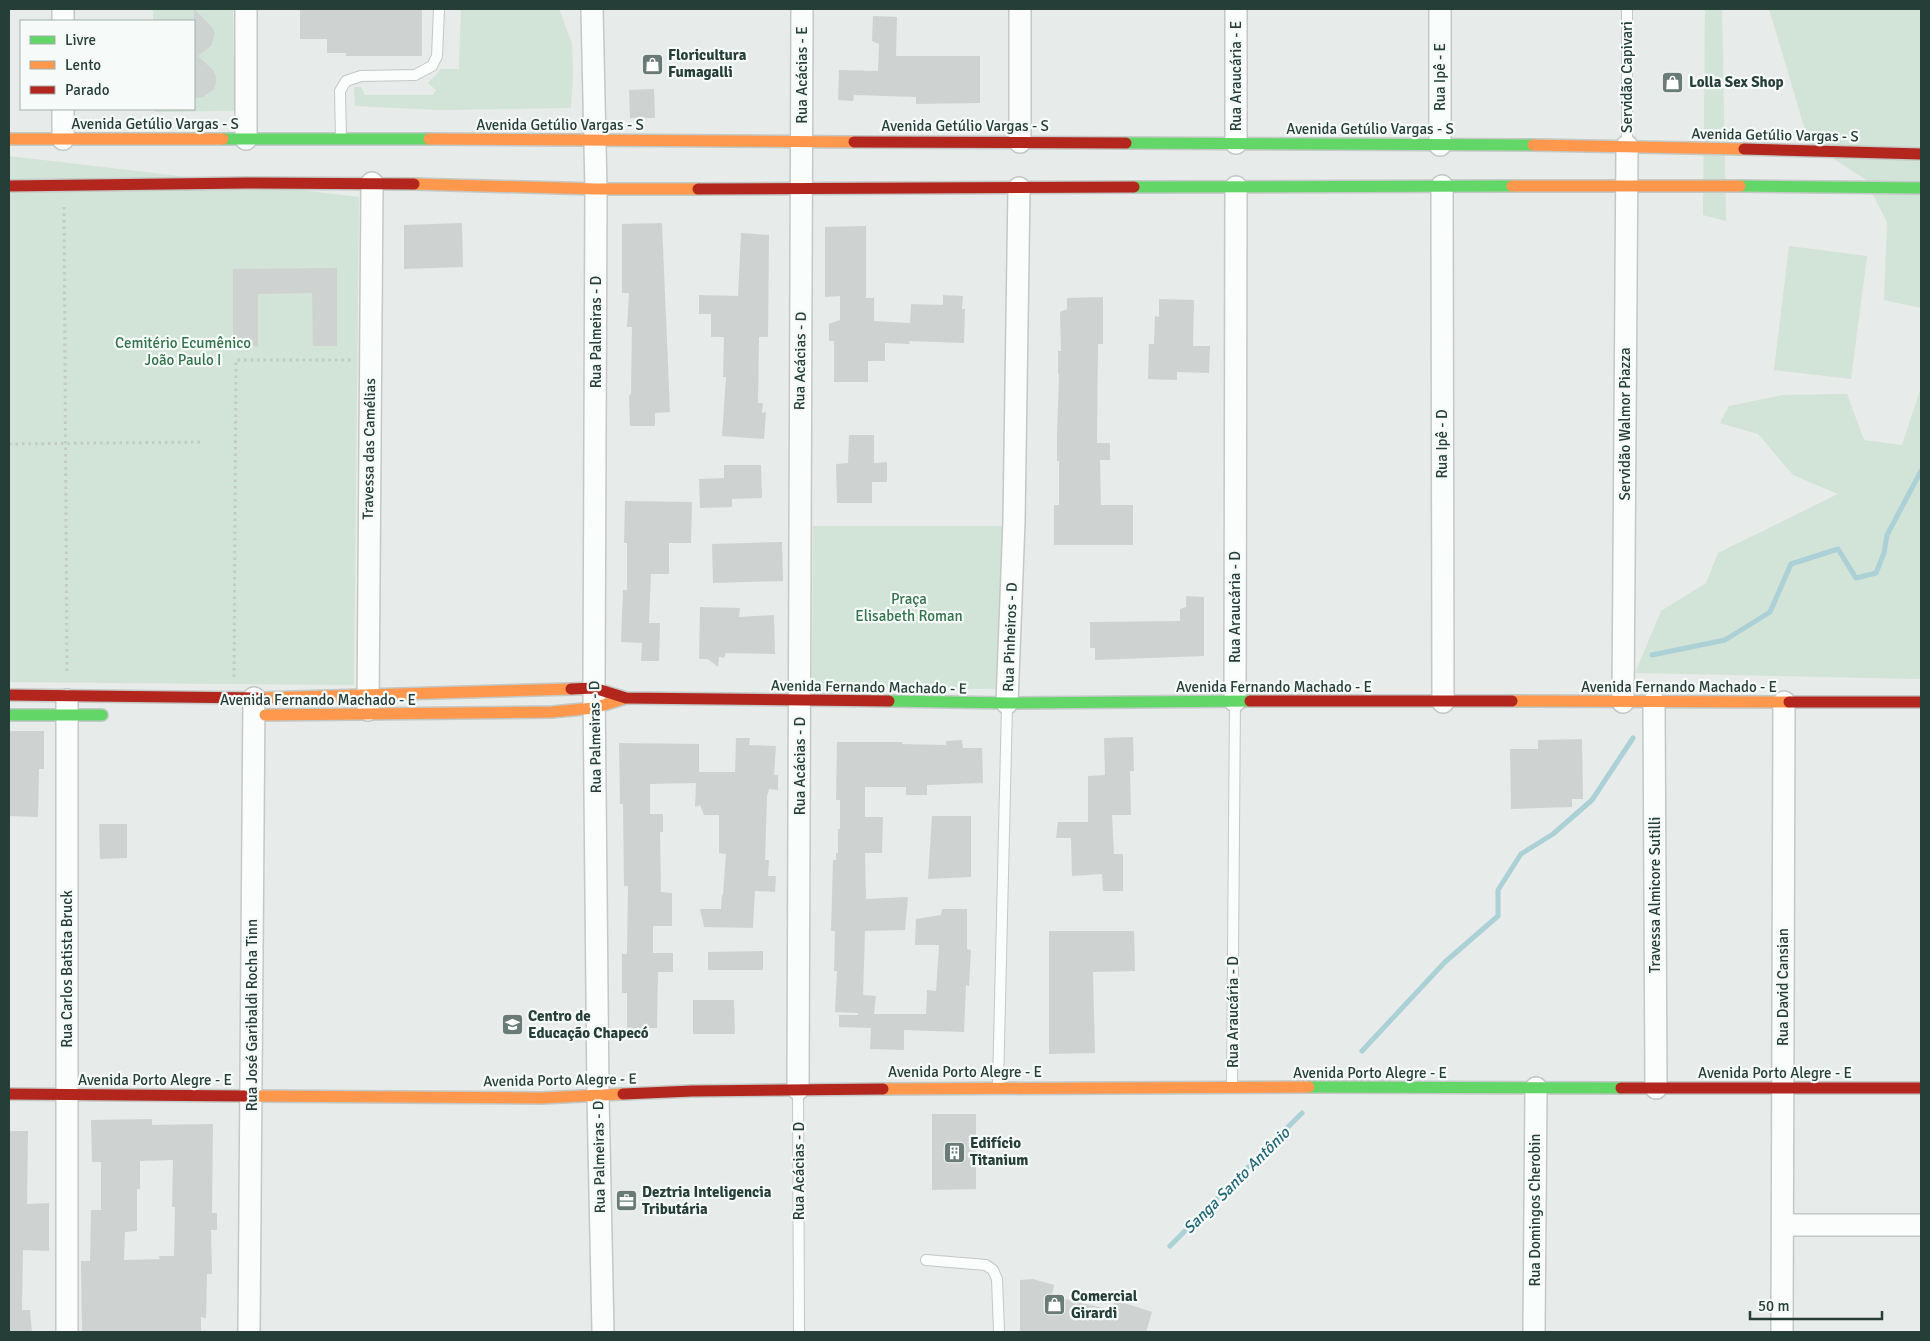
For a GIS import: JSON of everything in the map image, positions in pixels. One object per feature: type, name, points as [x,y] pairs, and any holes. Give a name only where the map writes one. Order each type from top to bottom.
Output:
[{"type":"street","points":[[246,9],[246,139]]},
{"type":"street","name":"Rua Palmeiras - D","points":[[592,9],[596,141],[594,698],[598,1096],[603,1332]]},
{"type":"street","name":"Rua Acácias - E","points":[[802,9],[802,140]]},
{"type":"street","points":[[1020,9],[1020,142]]},
{"type":"street","name":"Rua Araucária - E","points":[[1236,9],[1236,143]]},
{"type":"street","name":"Rua Ipê - E","points":[[1440,9],[1440,145]]},
{"type":"street","points":[[63,110],[63,139]]},
{"type":"street","name":"Avenida Getúlio Vargas - S","points":[[9,139],[802,140],[1626,146],[1921,154]]},
{"type":"street","name":"Rua Acácias - D","points":[[798,1089],[799,443],[802,140]]},
{"type":"street","name":"Servidão Walmor Piazza","points":[[1623,702],[1626,146]]},
{"type":"street","points":[[9,186],[372,183],[596,189],[1626,185],[1921,188]]},
{"type":"street","name":"Travessa das Camélias","points":[[368,716],[372,183]]},
{"type":"street","name":"Rua Ipê - D","points":[[1442,186],[1443,702]]},
{"type":"street","name":"Rua Araucária - D","points":[[1235,701],[1236,187]]},
{"type":"street","name":"Rua Pinheiros - D","points":[[1007,703],[1014,521],[1019,188]]},
{"type":"street","name":"Avenida Fernando Machado - E","points":[[247,706],[367,694],[1007,703],[1235,701],[1921,702]]},
{"type":"street","name":"Avenida Fernando Machado - E","points":[[9,696],[116,715]]},
{"type":"street","name":"Avenida Fernando Machado - E","points":[[9,715],[67,706],[247,706],[368,716],[552,712],[594,698],[626,698]]},
{"type":"street","name":"Travessa Almicore Sutilli","points":[[1654,702],[1656,1088]]},
{"type":"street","name":"Rua David Cansian","points":[[1782,1332],[1784,702]]},
{"type":"street","name":"Rua Carlos Batista Bruck","points":[[67,706],[67,1332]]},
{"type":"street","name":"Rua José Garibaldi Rocha Tinn","points":[[247,706],[251,1096],[249,1332]]},
{"type":"street","name":"Avenida Porto Alegre - E","points":[[9,1094],[542,1098],[692,1091],[998,1087],[1921,1088]]},
{"type":"street","name":"Rua Domingos Cherobin","points":[[1534,1332],[1536,1088]]},
{"type":"street","points":[[1783,1226],[1921,1225]]},
{"type":"lane","points":[[341,139],[340,90],[346,80],[361,76],[415,75],[432,66],[437,56],[439,9]]},
{"type":"lane","name":"Servidão Capivari","points":[[1626,146],[1627,9]]},
{"type":"lane","name":"Rua Araucária - D","points":[[1232,1087],[1235,701]]},
{"type":"lane","name":"Rua Pinheiros - D","points":[[998,1087],[1007,703]]},
{"type":"lane","name":"Rua Acácias - D","points":[[798,1089],[799,1332]]},
{"type":"lane","points":[[926,1260],[986,1265],[994,1270],[997,1279],[999,1332]]},
{"type":"path","points":[[63,185],[67,706]]},
{"type":"path","points":[[247,706],[236,360],[370,360]]},
{"type":"path","points":[[9,444],[202,442]]},
{"type":"green space","points":[[153,9],[233,9],[235,111],[155,112],[155,110],[195,110],[195,20],[153,20]]},
{"type":"green space","points":[[461,9],[559,9],[572,44],[571,108],[438,110],[355,106],[354,87],[361,87],[365,95],[433,95],[436,90],[428,83],[441,69],[459,69]]},
{"type":"green space","points":[[1705,9],[1722,9],[1726,221],[1703,215]]},
{"type":"green space","points":[[1769,9],[1921,9],[1921,308],[1884,300],[1887,222],[1865,179],[1809,143]]},
{"type":"green space","name":"Cemitério Ecumênico João Paulo I","points":[[9,156],[359,197],[354,685],[9,682]]},
{"type":"green space","points":[[1789,246],[1867,256],[1851,379],[1774,370]]},
{"type":"green space","points":[[1921,388],[1921,679],[1635,673],[1661,611],[1706,583],[1718,553],[1838,494],[1793,475],[1758,434],[1720,423],[1729,406],[1783,395],[1847,394],[1864,440],[1902,445]]},
{"type":"green space","name":"Praça Elisabeth Roman","points":[[813,526],[1005,526],[1005,689],[812,689]]},
{"type":"building","points":[[194,9],[212,27],[215,34],[211,46],[198,56],[213,70],[216,76],[214,89],[203,97],[195,98],[195,20]]},
{"type":"building","points":[[300,9],[422,9],[422,56],[346,56],[346,53],[327,53],[327,39],[300,39]]},
{"type":"building","points":[[873,16],[897,17],[896,56],[980,56],[980,103],[916,104],[916,97],[854,95],[853,101],[838,100],[839,70],[878,71],[879,44],[872,41]]},
{"type":"building","points":[[654,89],[655,118],[630,118],[629,90]]},
{"type":"building","points":[[462,223],[463,267],[404,269],[404,225]]},
{"type":"building","points":[[662,223],[670,412],[655,413],[655,426],[630,426],[629,396],[631,394],[632,327],[627,327],[629,293],[622,293],[622,224]]},
{"type":"building","points":[[866,226],[866,298],[874,298],[874,321],[910,323],[911,304],[943,305],[943,295],[963,296],[962,309],[965,309],[964,343],[909,341],[910,344],[885,343],[885,361],[868,361],[868,382],[834,382],[834,341],[829,341],[829,324],[840,320],[840,296],[825,297],[825,227]]},
{"type":"building","points":[[741,233],[769,235],[768,337],[759,337],[758,403],[763,403],[762,413],[766,412],[764,439],[722,436],[726,377],[723,377],[724,337],[711,337],[711,314],[699,314],[699,295],[738,296]]},
{"type":"building","points":[[337,268],[337,346],[313,346],[312,293],[258,294],[258,346],[233,347],[233,269]]},
{"type":"building","points":[[1103,297],[1103,344],[1098,344],[1097,443],[1110,443],[1110,460],[1100,460],[1101,505],[1133,505],[1133,545],[1054,545],[1054,505],[1059,505],[1057,436],[1058,351],[1061,351],[1060,312],[1067,309],[1067,298]]},
{"type":"building","points":[[1159,299],[1194,300],[1193,346],[1210,346],[1209,373],[1177,372],[1177,380],[1148,379],[1149,344],[1154,344],[1155,316],[1159,317]]},
{"type":"building","points":[[849,435],[874,435],[874,463],[887,462],[887,482],[872,482],[872,503],[837,503],[836,464],[848,463]]},
{"type":"building","points":[[724,465],[761,465],[762,498],[732,499],[732,507],[700,508],[699,479],[724,478]]},
{"type":"building","points":[[625,501],[692,502],[691,543],[669,543],[669,574],[651,574],[649,623],[660,623],[659,661],[641,661],[642,643],[621,642],[623,590],[627,590],[627,543],[624,543]]},
{"type":"building","points":[[782,542],[783,581],[713,583],[712,544]]},
{"type":"building","points":[[1186,596],[1204,597],[1204,656],[1095,660],[1095,648],[1090,648],[1090,622],[1180,621],[1180,609],[1186,607]]},
{"type":"building","points":[[700,607],[740,608],[739,617],[774,615],[775,654],[726,653],[724,658],[719,657],[718,667],[708,659],[699,659]]},
{"type":"building","points":[[9,731],[44,731],[44,769],[39,769],[38,817],[9,816]]},
{"type":"building","points":[[1133,737],[1134,771],[1130,771],[1131,815],[1112,815],[1114,854],[1123,854],[1123,891],[1103,891],[1102,874],[1072,876],[1071,838],[1056,838],[1058,822],[1088,822],[1088,776],[1105,775],[1104,738]]},
{"type":"building","points":[[736,738],[750,738],[749,745],[776,746],[774,775],[778,775],[778,790],[769,789],[767,796],[765,860],[769,860],[768,876],[776,876],[775,892],[755,891],[753,928],[704,927],[700,909],[721,909],[723,895],[726,854],[719,853],[719,815],[704,815],[700,805],[695,807],[696,783],[650,784],[650,814],[663,814],[663,832],[660,832],[661,892],[672,893],[672,926],[653,926],[653,953],[673,953],[673,972],[658,972],[657,1028],[641,1028],[641,1034],[627,1034],[627,993],[622,993],[622,954],[627,954],[628,886],[624,886],[623,804],[620,804],[619,743],[699,744],[699,772],[735,772]]},
{"type":"building","points":[[1582,739],[1583,799],[1572,799],[1572,807],[1511,809],[1510,749],[1538,749],[1538,740]]},
{"type":"building","points":[[962,740],[963,748],[982,748],[983,783],[927,785],[927,795],[906,795],[906,787],[865,787],[865,817],[883,817],[882,853],[865,853],[866,899],[908,897],[905,930],[865,931],[863,995],[876,996],[874,1014],[926,1014],[927,990],[936,991],[939,945],[915,945],[916,919],[941,915],[942,909],[967,909],[967,949],[971,950],[969,986],[966,985],[964,1032],[904,1030],[904,1050],[870,1049],[871,1028],[839,1027],[839,1015],[858,1015],[858,1013],[835,1012],[837,971],[834,971],[835,931],[831,931],[833,860],[836,860],[836,853],[838,853],[838,829],[840,829],[840,800],[836,800],[837,742],[902,742],[902,744],[946,745],[946,741]]},
{"type":"building","points":[[932,816],[971,816],[971,877],[928,879]]},
{"type":"building","points":[[99,824],[127,824],[127,858],[100,859]]},
{"type":"building","points":[[1049,931],[1134,931],[1135,971],[1093,972],[1095,1053],[1049,1054]]},
{"type":"building","points":[[763,951],[763,970],[708,970],[708,952]]},
{"type":"building","points":[[693,1000],[734,1000],[735,1034],[693,1034]]},
{"type":"building","name":"Edifício Titanium","points":[[932,1114],[976,1114],[976,1189],[932,1190]]},
{"type":"building","points":[[152,1119],[152,1125],[213,1124],[212,1213],[217,1213],[217,1230],[211,1230],[212,1274],[207,1274],[206,1318],[201,1317],[201,1332],[82,1332],[81,1261],[90,1261],[91,1210],[101,1210],[101,1162],[92,1162],[91,1120]],"holes":[[[173,1160],[172,1207],[175,1207],[174,1256],[159,1256],[160,1259],[124,1260],[125,1232],[137,1231],[137,1189],[140,1189],[140,1161]]]},
{"type":"building","points":[[9,1131],[28,1131],[27,1204],[49,1203],[49,1251],[23,1250],[22,1310],[30,1310],[32,1332],[9,1332]]},
{"type":"building","name":"Comercial Girardi","points":[[1033,1279],[1054,1285],[1052,1296],[1112,1310],[1115,1300],[1152,1312],[1146,1332],[1020,1332],[1020,1280]]},
{"type":"waterway","name":"Sanga Santo Antônio","points":[[1652,655],[1725,640],[1770,612],[1791,564],[1838,549],[1856,578],[1876,573],[1884,553],[1887,535],[1921,471]]},
{"type":"waterway","name":"Sanga Santo Antônio","points":[[1362,1051],[1445,962],[1498,916],[1498,890],[1521,854],[1553,834],[1592,800],[1633,738]]},
{"type":"waterway","name":"Sanga Santo Antônio","points":[[1170,1246],[1302,1113]]},
{"type":"traffic: fast","points":[[223,139],[429,139]]},
{"type":"traffic: fast","points":[[1126,143],[1533,145]]},
{"type":"traffic: fast","points":[[1134,187],[1512,186]]},
{"type":"traffic: fast","points":[[1740,186],[1921,188]]},
{"type":"traffic: fast","points":[[889,701],[1007,703],[1250,701]]},
{"type":"traffic: fast","points":[[9,715],[102,715]]},
{"type":"traffic: fast","points":[[1309,1087],[1621,1088]]},
{"type":"traffic: slow","points":[[9,139],[223,139]]},
{"type":"traffic: slow","points":[[429,139],[854,142]]},
{"type":"traffic: slow","points":[[1533,145],[1744,149]]},
{"type":"traffic: slow","points":[[414,184],[596,189],[698,189]]},
{"type":"traffic: slow","points":[[1512,186],[1740,186]]},
{"type":"traffic: slow","points":[[261,698],[571,689]]},
{"type":"traffic: slow","points":[[265,715],[552,712],[594,708],[626,698]]},
{"type":"traffic: slow","points":[[1512,701],[1789,702]]},
{"type":"traffic: slow","points":[[883,1089],[1309,1087]]},
{"type":"traffic: slow","points":[[244,1096],[542,1098],[623,1094]]},
{"type":"traffic: jam","points":[[854,142],[1126,143]]},
{"type":"traffic: jam","points":[[1744,149],[1921,154]]},
{"type":"traffic: jam","points":[[9,186],[246,183],[414,184]]},
{"type":"traffic: jam","points":[[698,189],[1134,187]]},
{"type":"traffic: jam","points":[[571,689],[594,688],[626,698],[889,701]]},
{"type":"traffic: jam","points":[[9,695],[261,698]]},
{"type":"traffic: jam","points":[[1250,701],[1512,701]]},
{"type":"traffic: jam","points":[[1789,702],[1921,702]]},
{"type":"traffic: jam","points":[[1621,1088],[1921,1088]]},
{"type":"traffic: jam","points":[[623,1094],[692,1091],[883,1089]]},
{"type":"traffic: jam","points":[[9,1094],[244,1096]]},
{"type":"place","name":"Floricultura Fumagalli","points":[[652,64]]},
{"type":"place","name":"Lolla Sex Shop","points":[[1673,82]]},
{"type":"place","name":"Centro de Educação Chapecó","points":[[512,1025]]},
{"type":"place","name":"Edifício Titanium","points":[[954,1152]]},
{"type":"place","name":"Deztria Inteligencia Tributária","points":[[626,1201]]},
{"type":"place","name":"Comercial Girardi","points":[[1055,1305]]}]
